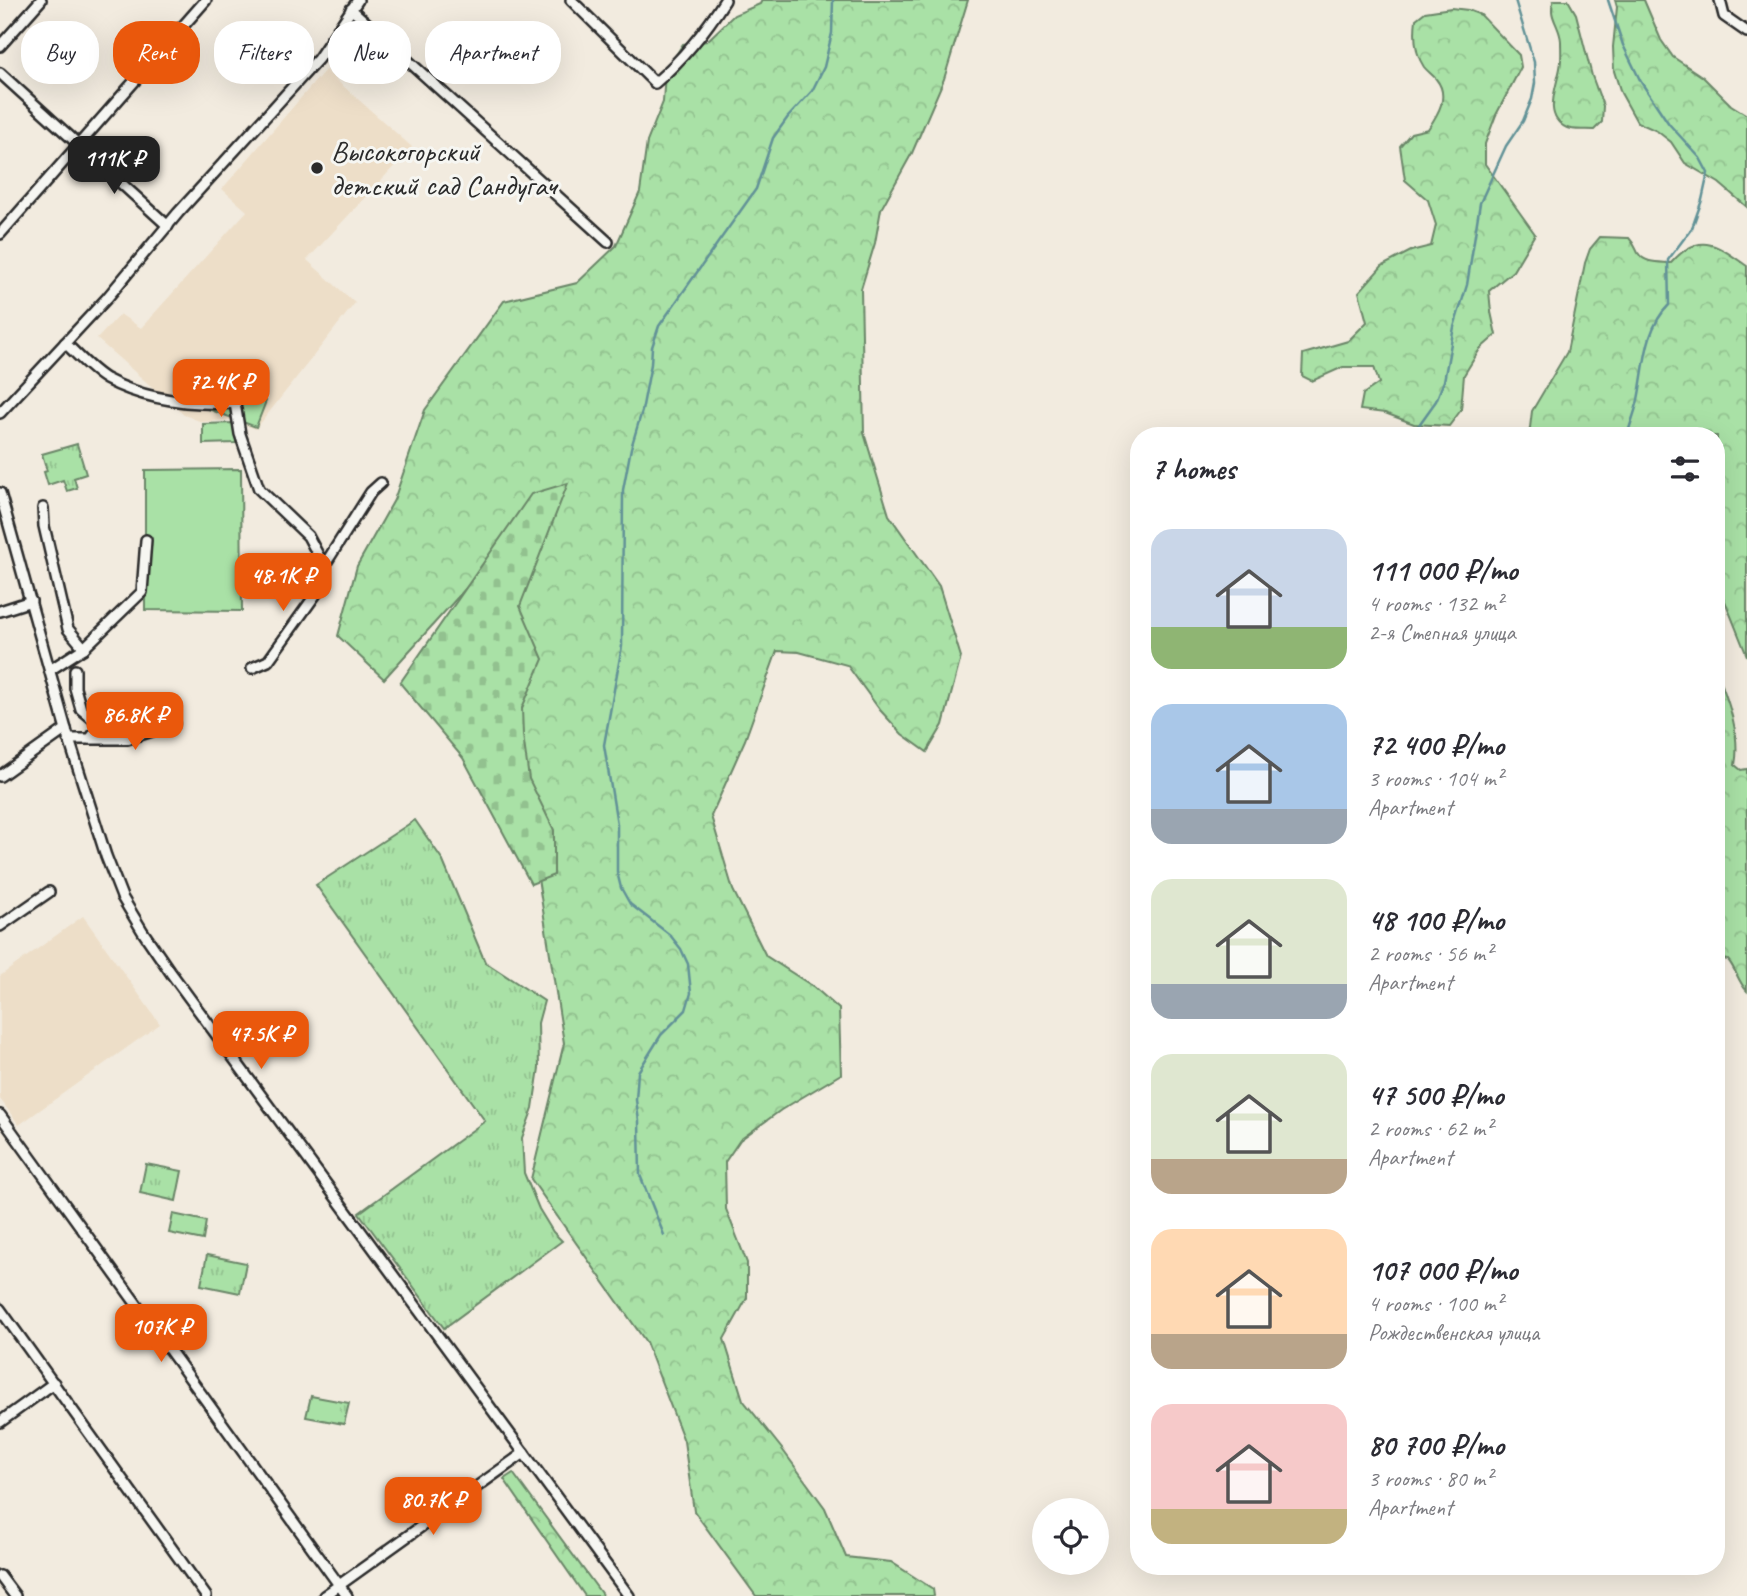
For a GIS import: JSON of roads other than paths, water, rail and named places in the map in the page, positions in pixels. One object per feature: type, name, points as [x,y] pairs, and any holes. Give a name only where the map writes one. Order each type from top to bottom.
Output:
[{"type":"street","points":[[0,46],[41,0]]},
{"type":"street","points":[[0,234],[206,0]]},
{"type":"street","points":[[0,413],[107,298],[318,59],[358,0]]},
{"type":"street","points":[[574,1],[655,83],[682,60],[708,28],[725,0]]},
{"type":"street","points":[[1720,0],[1724,16],[1747,32]]},
{"type":"street","points":[[351,9],[608,242]]},
{"type":"street","points":[[0,74],[168,226]]},
{"type":"street","points":[[65,343],[105,378],[137,392],[198,405],[235,403],[240,434],[259,489],[307,536],[324,566]]},
{"type":"street","points":[[252,668],[268,661],[321,587],[324,566],[371,492],[381,483]]},
{"type":"street","points":[[0,493],[67,734],[122,897],[143,932],[629,1596]]},
{"type":"street","points":[[43,508],[44,526],[68,629],[84,648]]},
{"type":"street","points":[[50,670],[84,648],[142,592],[146,540]]},
{"type":"street","points":[[0,611],[31,601]]},
{"type":"street","points":[[75,670],[75,688],[81,709],[100,724],[90,739]]},
{"type":"street","points":[[0,776],[67,734],[90,739],[127,739],[174,724]]},
{"type":"street","points":[[0,926],[49,892]]},
{"type":"street","points":[[0,1115],[347,1596]]},
{"type":"street","points":[[0,1309],[4,1322],[54,1383],[206,1596]]},
{"type":"street","points":[[0,1422],[54,1383]]},
{"type":"street","points":[[324,1596],[524,1453]]},
{"type":"street","points":[[0,1576],[15,1596]]},
{"type":"waterway","points":[[664,1235],[640,1175],[636,1100],[638,1072],[661,1035],[686,1010],[691,993],[688,964],[681,949],[670,935],[630,904],[621,888],[617,872],[617,824],[604,745],[622,646],[623,490],[642,411],[652,347],[659,326],[756,189],[773,138],[812,91],[824,67],[832,33],[833,0]]},
{"type":"waterway","points":[[1417,427],[1436,401],[1444,381],[1454,327],[1467,285],[1480,203],[1506,146],[1523,121],[1532,99],[1535,83],[1534,62],[1515,0]]},
{"type":"waterway","points":[[1608,0],[1623,45],[1641,82],[1669,124],[1700,158],[1708,173],[1692,228],[1668,260],[1669,305],[1654,326],[1630,427]]},
{"type":"place","name":"Высокогорский детский сад Сандугач","points":[[317,168]]}]
